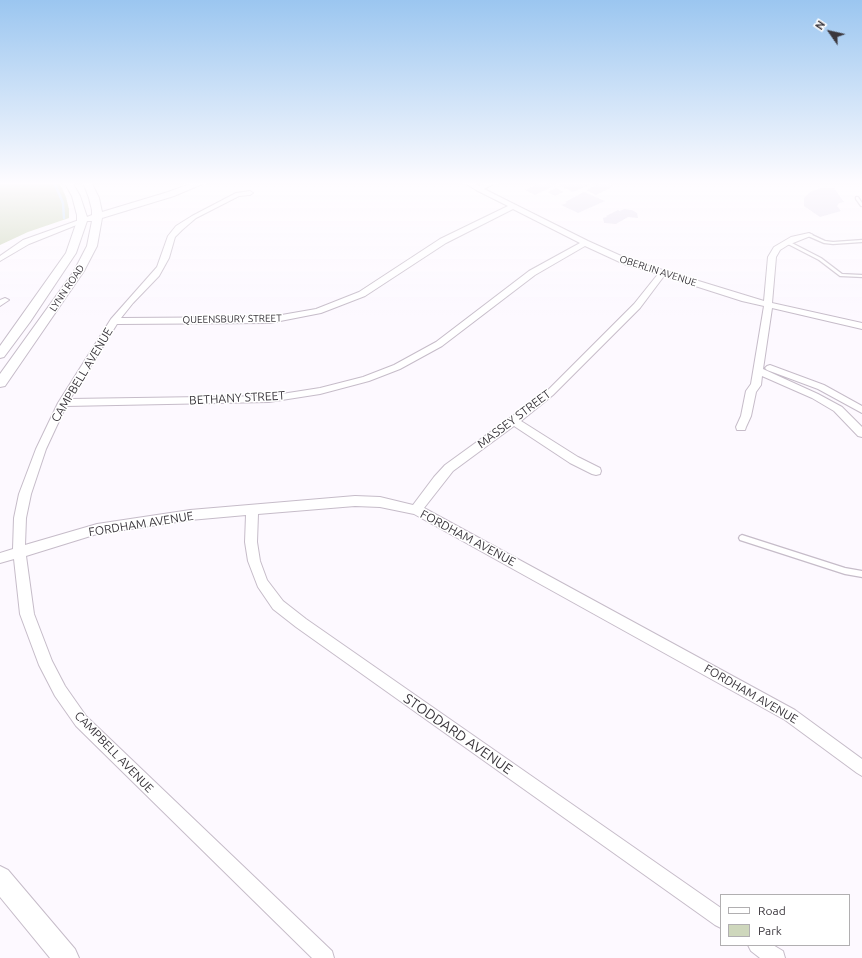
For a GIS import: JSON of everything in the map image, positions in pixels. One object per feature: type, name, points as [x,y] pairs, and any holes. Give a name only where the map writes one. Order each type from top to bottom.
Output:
[{"type":"main road","name":"LYNN ROAD","points":[[0,354],[64,265],[71,252],[80,227]]},
{"type":"main road","name":"LYNN ROAD","points":[[0,383],[80,271],[92,246],[96,227]]},
{"type":"main road","points":[[0,878],[66,958]]},
{"type":"street","points":[[0,251],[17,241],[55,227]]},
{"type":"street","points":[[0,259],[26,242],[67,227]]},
{"type":"street","name":"CAMPBELL AVENUE","points":[[181,227],[172,236],[165,258],[155,276],[130,301],[114,321],[63,403],[41,449],[25,494],[20,518],[19,552],[27,614],[46,665],[60,691],[81,721],[325,958]]},
{"type":"street","name":"QUEENSBURY STREET","points":[[114,321],[270,320],[318,311],[362,294],[443,241],[472,227]]},
{"type":"street","name":"OBERLIN AVENUE","points":[[554,227],[615,257],[662,274],[768,305],[862,326]]},
{"type":"street","points":[[741,427],[746,416],[751,390],[756,385],[768,305],[772,257],[777,249],[788,242],[809,235]]},
{"type":"street","name":"BETHANY STREET","points":[[63,403],[269,399],[320,391],[359,381],[397,367],[426,352],[439,344],[532,272],[585,243]]},
{"type":"street","name":"MASSEY STREET","points":[[416,510],[438,480],[449,468],[533,407],[556,387],[637,306],[662,274]]},
{"type":"street","points":[[758,367],[821,387],[862,410]]},
{"type":"street","points":[[758,367],[816,396],[838,409],[851,420],[862,433]]},
{"type":"street","points":[[513,421],[574,460],[596,471]]},
{"type":"street","name":"FORDHAM AVENUE","points":[[0,558],[103,527],[190,515],[252,511],[355,501],[380,502],[416,510],[442,522],[790,715],[862,768]]},
{"type":"street","name":"STODDARD AVENUE","points":[[252,511],[251,542],[254,562],[262,583],[278,605],[301,623],[720,918]]},
{"type":"street","points":[[758,946],[776,958]]},
{"type":"lane","points":[[809,235],[824,242],[862,242]]},
{"type":"lane","points":[[788,242],[820,258],[841,275],[862,276]]},
{"type":"lane","points":[[742,538],[844,571],[862,574]]},
{"type":"green space","points":[[0,227],[44,227],[28,232],[0,245]]}]
